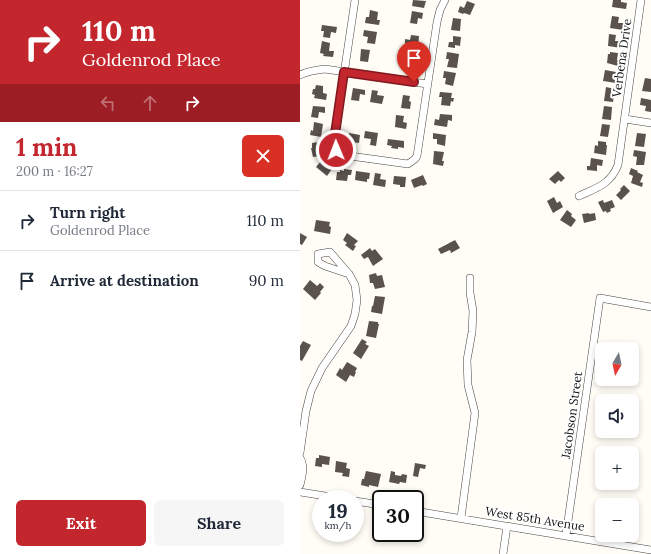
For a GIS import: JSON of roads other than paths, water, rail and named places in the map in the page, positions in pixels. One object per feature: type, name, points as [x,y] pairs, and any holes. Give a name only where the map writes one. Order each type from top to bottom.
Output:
[{"type":"street","points":[[355,0],[334,141],[335,147],[336,150],[344,155],[403,164],[412,162],[417,156],[438,16],[445,0]]},
{"type":"street","name":"Verbena Drive","points":[[579,196],[602,186],[614,174],[619,161],[641,0]]},
{"type":"street","points":[[300,76],[307,72],[320,69],[428,84]]},
{"type":"street","points":[[625,119],[651,123]]},
{"type":"street","points":[[300,453],[306,411],[311,391],[322,368],[351,326],[355,314],[357,300],[355,285],[349,274]]},
{"type":"street","points":[[461,518],[475,412],[468,385],[467,360],[472,332],[473,311],[470,293],[470,278]]},
{"type":"street","name":"Jacobson Street","points":[[566,535],[600,298],[651,307]]},
{"type":"street","points":[[300,458],[303,466],[300,485]]},
{"type":"street","points":[[300,492],[312,494]]},
{"type":"street","name":"West 85th Avenue","points":[[424,512],[651,550]]},
{"type":"street","points":[[502,554],[507,526]]}]
